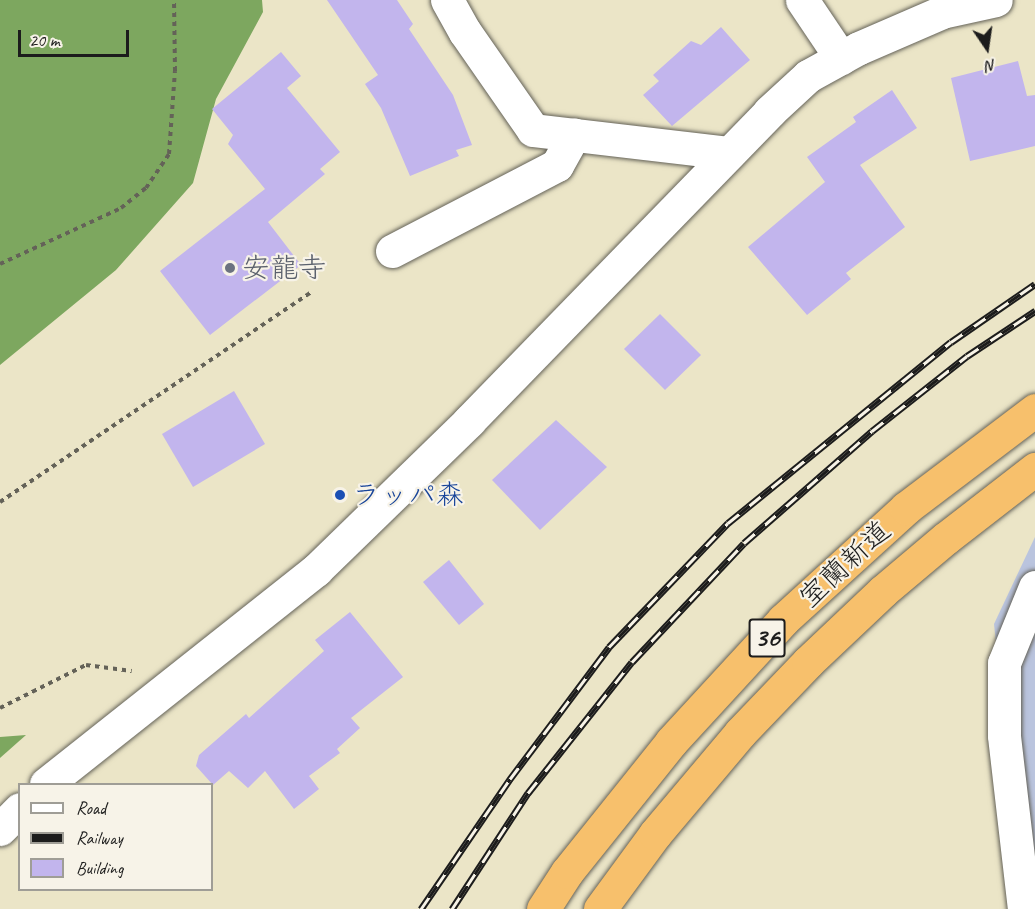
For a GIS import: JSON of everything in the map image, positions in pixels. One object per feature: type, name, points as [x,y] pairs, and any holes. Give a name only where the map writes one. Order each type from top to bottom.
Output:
[{"type":"highway","name":"室蘭新道","points":[[543,909],[567,872],[670,742],[783,620],[906,508],[1035,410]]},
{"type":"highway","name":"室蘭新道","points":[[600,909],[654,834],[740,733],[808,662],[937,545],[1035,469]]},
{"type":"street","points":[[447,0],[465,32],[533,130],[729,153]]},
{"type":"street","points":[[802,0],[840,58]]},
{"type":"street","points":[[47,783],[316,570],[469,421],[729,153],[808,76],[940,6],[996,0]]},
{"type":"street","points":[[392,251],[557,165],[574,134]]},
{"type":"street","points":[[1024,909],[1004,735],[1004,663],[1033,598]]},
{"type":"street","points":[[0,829],[18,811]]},
{"type":"path","points":[[0,264],[121,208],[146,189],[170,154],[175,71],[174,0]]},
{"type":"path","points":[[0,502],[311,292]]},
{"type":"path","points":[[0,708],[86,665],[180,677]]},
{"type":"shaded area","points":[[1035,537],[1035,909],[1024,909],[994,624]]},
{"type":"green space","points":[[0,0],[262,0],[263,12],[216,99],[193,183],[116,270],[0,365]]},
{"type":"green space","points":[[26,735],[0,758],[0,737]]},
{"type":"building","points":[[327,0],[397,0],[413,24],[409,29],[453,95],[472,145],[456,150],[459,156],[410,176],[381,108],[365,84],[378,75]]},
{"type":"building","points":[[721,27],[750,60],[672,126],[643,95],[659,81],[653,75],[691,41],[701,45]]},
{"type":"building","points":[[281,52],[301,76],[287,88],[340,152],[320,169],[325,174],[268,222],[301,265],[210,335],[160,271],[265,189],[228,144],[233,135],[212,109]]},
{"type":"building","points":[[1018,61],[1027,96],[1035,95],[1035,146],[970,161],[951,78]]},
{"type":"building","points":[[892,90],[917,128],[860,165],[905,227],[846,273],[851,279],[807,315],[748,247],[825,182],[807,157],[856,122],[853,117]]},
{"type":"building","points":[[660,314],[701,355],[665,390],[624,349]]},
{"type":"building","points":[[234,391],[265,444],[193,487],[162,434]]},
{"type":"building","points":[[556,420],[607,467],[540,530],[492,480]]},
{"type":"building","points":[[449,560],[484,604],[459,625],[423,582]]},
{"type":"building","points":[[350,612],[403,677],[351,718],[360,728],[337,749],[340,753],[309,776],[319,789],[294,809],[265,771],[248,788],[229,771],[213,785],[196,766],[199,755],[246,714],[249,718],[324,651],[315,640]]},
{"type":"railway","points":[[421,909],[510,779],[609,647],[728,523],[951,342],[1035,284]]},
{"type":"railway","points":[[452,909],[528,793],[632,662],[744,543],[872,431],[967,356],[1035,311]]},
{"type":"place","name":"安龍寺","points":[[230,268]]},
{"type":"place","name":"ラッパ森","points":[[340,495]]}]
